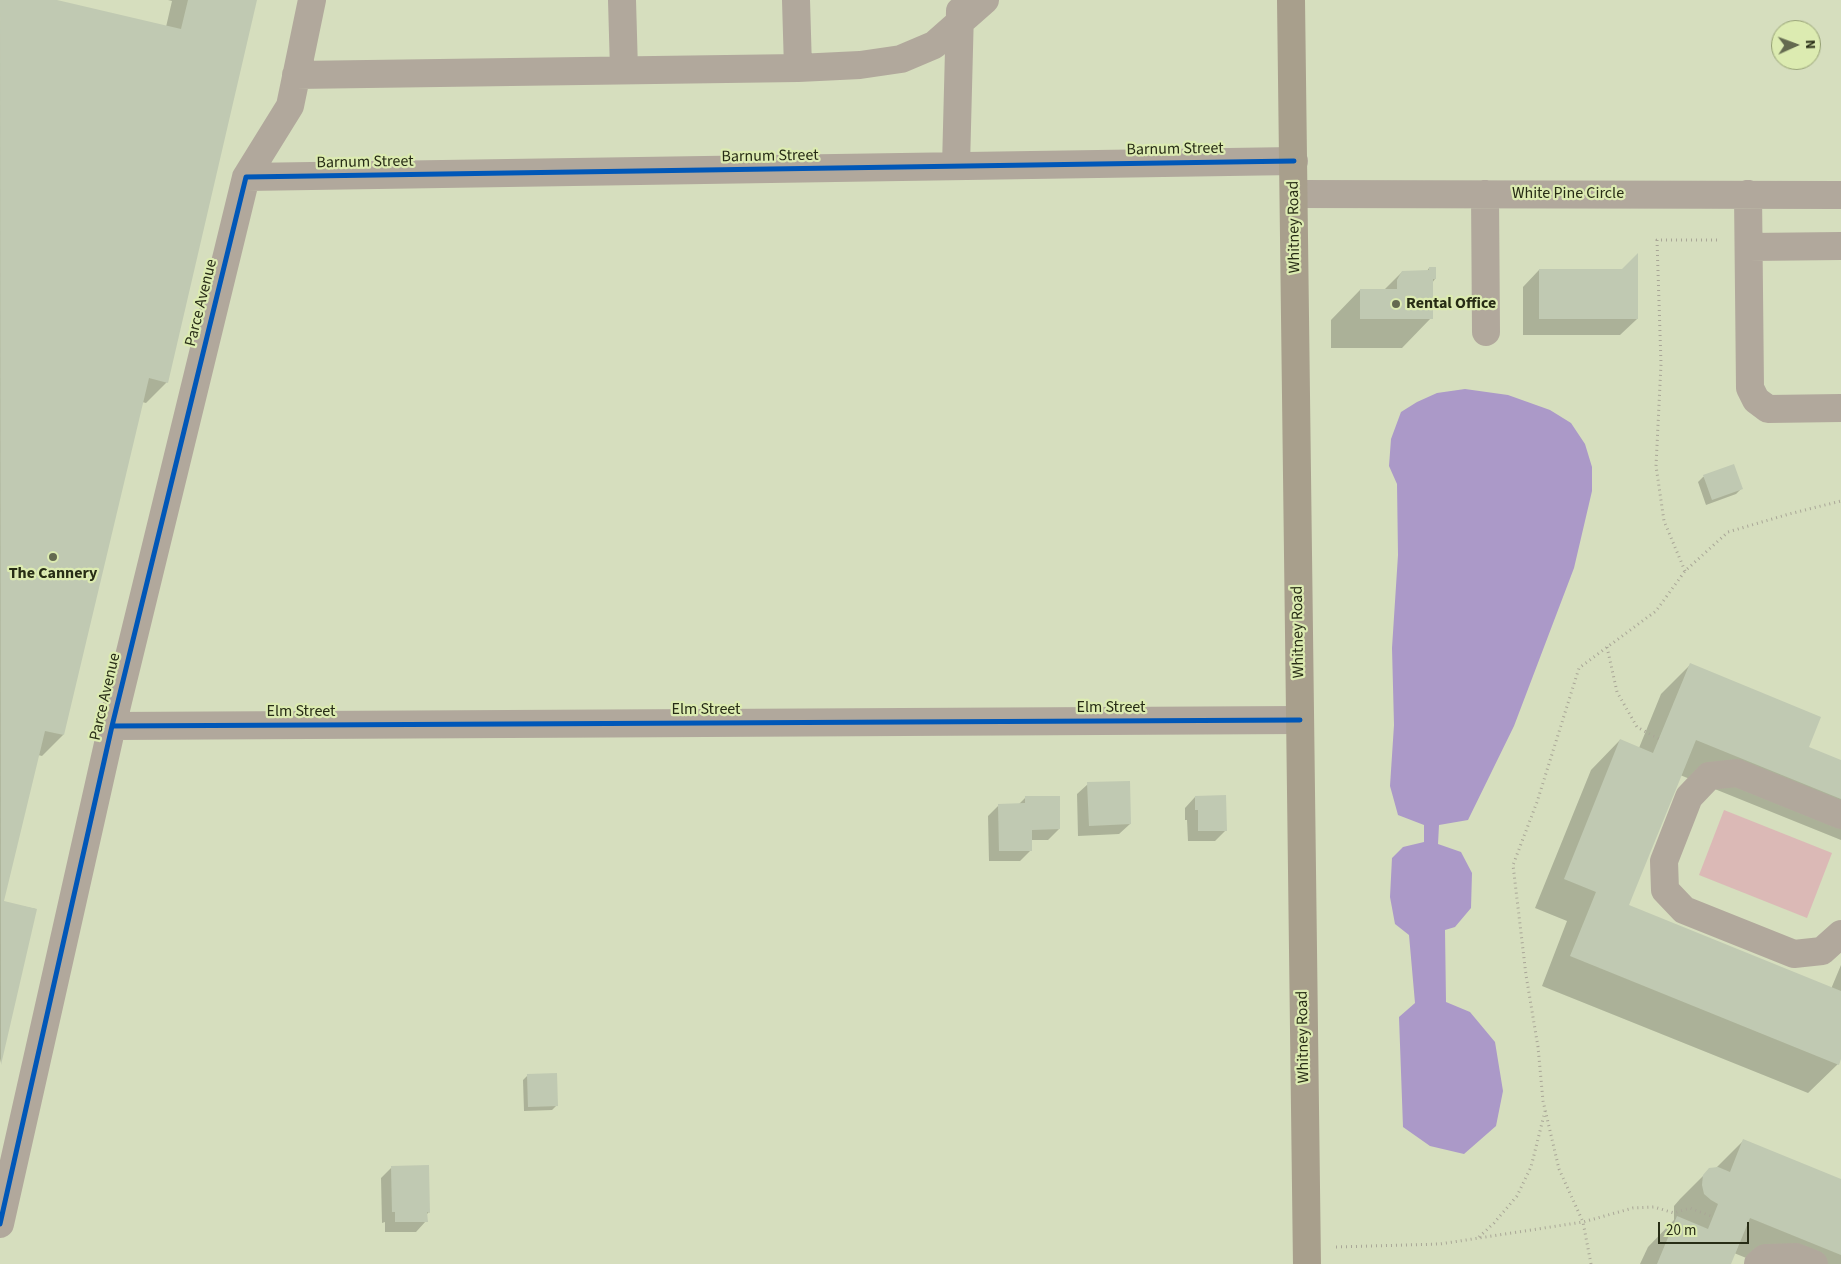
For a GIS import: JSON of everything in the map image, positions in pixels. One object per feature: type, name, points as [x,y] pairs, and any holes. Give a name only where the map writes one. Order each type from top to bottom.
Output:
[{"type":"main road","name":"Whitney Road","points":[[1291,0],[1307,1264]]},
{"type":"street","name":"Parce Avenue","points":[[0,1224],[112,726],[246,177],[290,106],[312,0]]},
{"type":"street","points":[[622,0],[624,70]]},
{"type":"street","points":[[796,0],[798,68]]},
{"type":"street","points":[[296,75],[798,68],[860,65],[901,59],[934,45],[960,12],[984,0]]},
{"type":"street","points":[[956,166],[960,12]]},
{"type":"street","name":"Barnum Street","points":[[246,177],[1294,161]]},
{"type":"street","name":"White Pine Circle","points":[[1294,194],[1841,195]]},
{"type":"street","points":[[1485,194],[1486,332]]},
{"type":"street","points":[[1748,194],[1750,388],[1756,400],[1768,409],[1841,408]]},
{"type":"street","points":[[1749,244],[1841,246]]},
{"type":"street","name":"Elm Street","points":[[112,726],[1300,720]]},
{"type":"street","points":[[1841,815],[1737,773],[1709,776],[1689,797],[1664,861],[1665,890],[1684,910],[1794,954],[1822,951],[1841,934]]},
{"type":"street","points":[[1758,1264],[1765,1258],[1805,1260]]},
{"type":"path","points":[[1685,572],[1664,521],[1656,466],[1661,364],[1657,240],[1749,244]]},
{"type":"path","points":[[1591,1264],[1583,1222],[1559,1169],[1545,1111],[1513,865],[1537,802],[1579,668],[1656,612],[1685,572],[1728,532],[1841,501]]},
{"type":"path","points":[[1607,647],[1617,692],[1637,727],[1659,739]]},
{"type":"path","points":[[1477,1238],[1494,1223],[1518,1196],[1531,1167],[1545,1111]]},
{"type":"path","points":[[1336,1247],[1440,1244],[1583,1222],[1633,1208],[1654,1206],[1674,1212],[1690,1208],[1713,1218]]},
{"type":"shaded area","points":[[1465,389],[1508,395],[1550,410],[1571,423],[1585,444],[1592,467],[1592,491],[1574,568],[1514,726],[1468,820],[1439,825],[1438,844],[1461,852],[1472,873],[1471,908],[1455,927],[1445,930],[1446,1002],[1470,1012],[1495,1042],[1503,1091],[1496,1126],[1464,1154],[1430,1146],[1403,1127],[1399,1017],[1415,1003],[1409,935],[1395,924],[1390,897],[1392,858],[1403,847],[1424,842],[1424,825],[1398,815],[1390,786],[1394,725],[1392,648],[1398,555],[1397,484],[1389,466],[1391,439],[1401,412],[1437,393]]},
{"type":"shaded area","points":[[1724,810],[1832,853],[1807,918],[1699,875]]},
{"type":"building","name":"The Cannery","points":[[0,0],[57,0],[181,29],[188,0],[257,0],[168,383],[149,378],[64,735],[45,731],[4,901],[37,909],[1,1065]]},
{"type":"building","points":[[1638,253],[1638,319],[1539,319],[1539,269],[1622,269]]},
{"type":"building","name":"Rental Office","points":[[1429,267],[1436,267],[1436,279],[1433,279],[1433,319],[1360,319],[1360,289],[1397,289],[1397,280],[1402,271],[1429,270]]},
{"type":"building","points":[[1734,464],[1743,489],[1712,500],[1703,475]]},
{"type":"building","points":[[1690,663],[1821,717],[1809,747],[1841,760],[1841,799],[1696,740],[1629,905],[1841,991],[1841,1059],[1839,1065],[1570,956],[1596,892],[1564,879],[1620,739],[1653,753]]},
{"type":"building","points":[[1130,781],[1131,824],[1089,826],[1087,782]]},
{"type":"building","points":[[1226,795],[1227,831],[1198,831],[1198,810],[1195,810],[1195,796]]},
{"type":"building","points":[[1025,796],[1060,796],[1060,829],[1032,830],[1032,851],[999,851],[998,804],[1025,803]]},
{"type":"building","points":[[557,1073],[558,1106],[528,1107],[527,1074]]},
{"type":"building","points":[[1743,1139],[1841,1179],[1841,1255],[1750,1218],[1731,1264],[1657,1264],[1677,1216],[1708,1229],[1718,1204],[1704,1194],[1702,1185],[1703,1175],[1709,1168],[1718,1167],[1730,1172]]},
{"type":"building","points":[[429,1165],[430,1213],[427,1212],[428,1222],[395,1222],[395,1212],[392,1212],[391,1166]]},
{"type":"cycle path","points":[[0,1224],[112,726],[246,177],[1294,161]]},
{"type":"cycle path","points":[[112,726],[1300,720]]},
{"type":"place","name":"Rental Office","points":[[1396,304]]},
{"type":"place","name":"The Cannery","points":[[53,557]]}]
